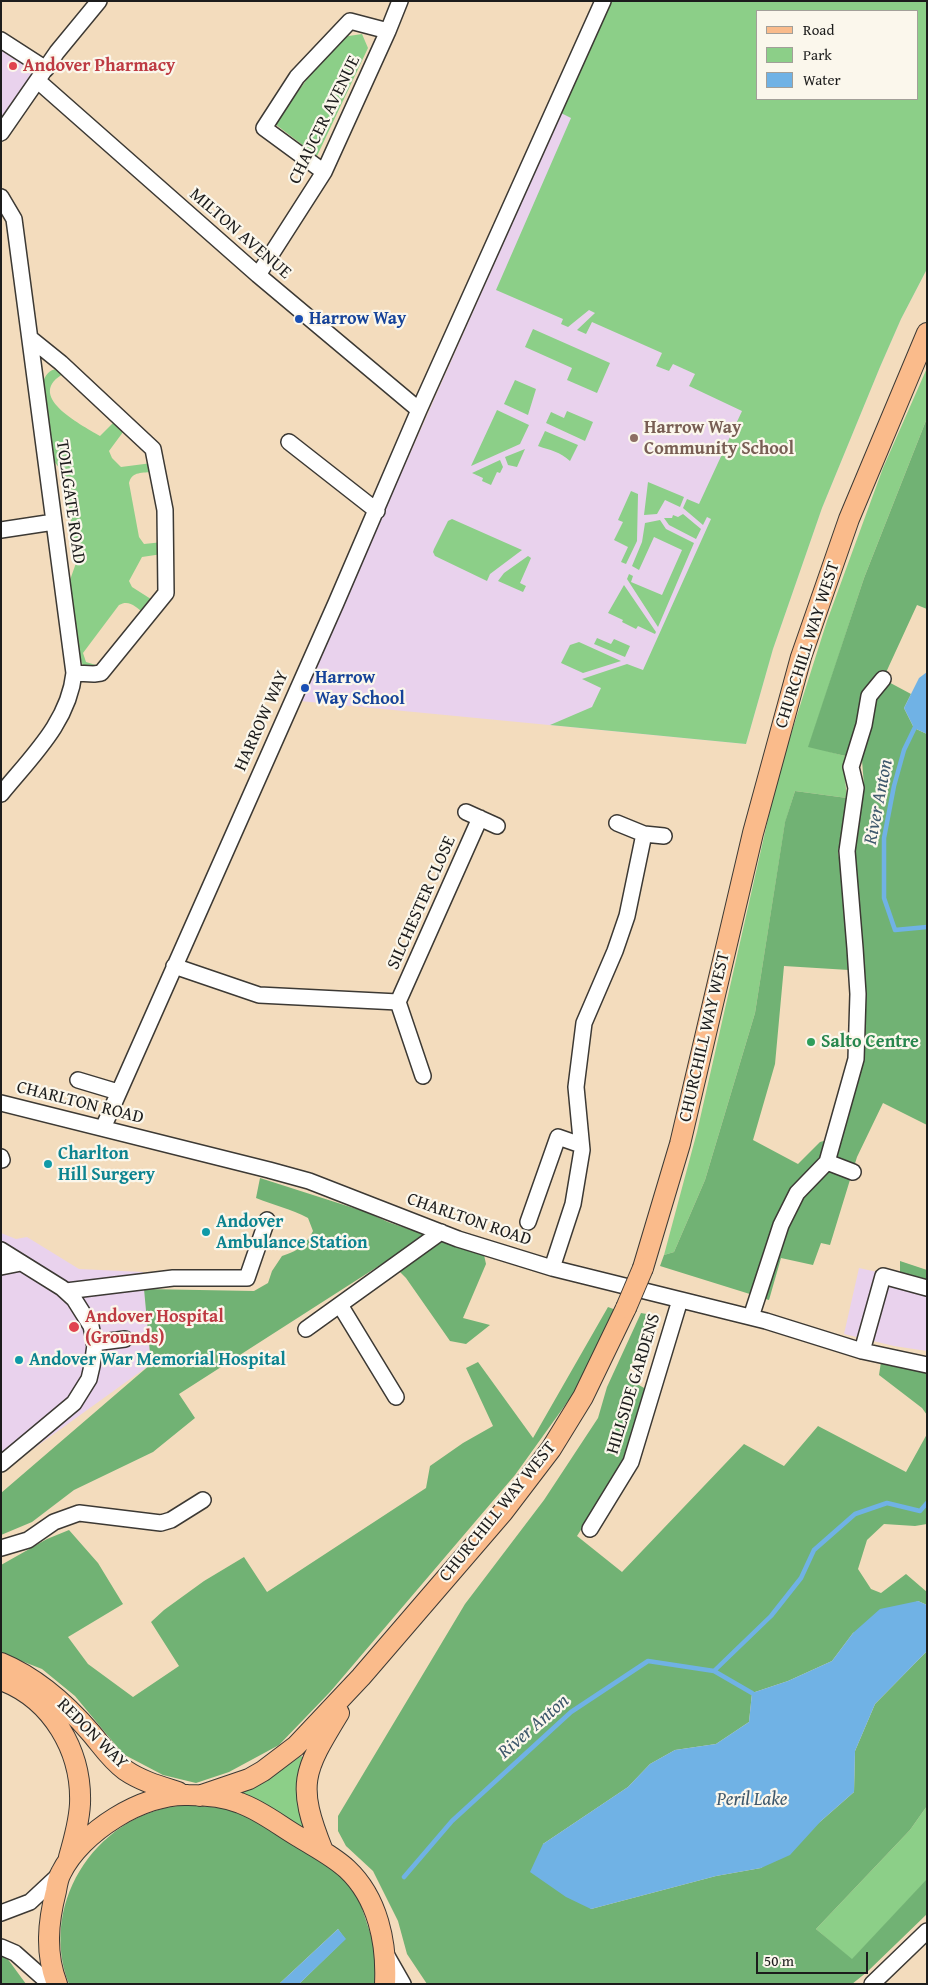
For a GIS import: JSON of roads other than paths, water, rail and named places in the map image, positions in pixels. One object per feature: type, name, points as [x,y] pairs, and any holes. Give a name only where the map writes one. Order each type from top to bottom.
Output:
[{"type":"main road","name":"CHURCHILL WAY WEST","points":[[193,1795],[249,1779],[277,1762],[296,1746],[361,1677],[503,1512],[551,1448],[583,1397],[643,1268],[680,1144],[753,833],[801,657],[849,519],[927,333]]},
{"type":"main road","name":"REDON WAY","points":[[1,1663],[32,1678],[57,1698],[84,1725],[113,1759],[125,1769],[153,1785],[193,1795]]},
{"type":"main road","name":"CHURCHILL WAY WEST","points":[[324,1851],[308,1809],[306,1782],[308,1771],[318,1746],[361,1677]]},
{"type":"main road","name":"REDON WAY","points":[[1,1680],[22,1690],[40,1704],[58,1724],[70,1746],[78,1781],[80,1806],[74,1840],[51,1912],[49,1928],[50,1963],[57,1984]]},
{"type":"main road","points":[[64,1868],[98,1831],[134,1806],[162,1797],[193,1795],[239,1802],[258,1811],[324,1851],[347,1869],[360,1885],[377,1918],[385,1952],[385,1984]]},
{"type":"street","points":[[1,133],[57,52],[100,1]]},
{"type":"street","name":"CHAUCER AVENUE","points":[[258,275],[324,172],[388,32],[400,1]]},
{"type":"street","name":"HARROW WAY","points":[[103,1128],[419,410],[603,1]]},
{"type":"street","points":[[324,172],[264,128],[297,77],[350,21],[388,32]]},
{"type":"street","name":"MILTON AVENUE","points":[[1,40],[42,75],[258,275],[419,410]]},
{"type":"street","name":"TOLLGATE ROAD","points":[[1,197],[14,219],[74,673],[70,696],[55,726],[1,794]]},
{"type":"street","points":[[30,338],[60,363],[153,449],[165,510],[166,593],[101,673],[74,673]]},
{"type":"street","points":[[34,372],[60,363]]},
{"type":"street","points":[[290,442],[376,511]]},
{"type":"street","points":[[1,530],[54,522]]},
{"type":"street","points":[[751,1317],[781,1225],[797,1193],[827,1162],[856,1059],[858,994],[856,948],[847,851],[856,788],[851,767],[864,725],[869,696],[883,679]]},
{"type":"street","name":"SILCHESTER CLOSE","points":[[398,1002],[473,815],[497,826]]},
{"type":"street","points":[[617,823],[644,834],[664,836]]},
{"type":"street","points":[[552,1268],[572,1204],[581,1145],[576,1087],[584,1023],[615,951],[627,916],[644,834]]},
{"type":"street","points":[[174,966],[259,995],[398,1002],[423,1076]]},
{"type":"street","points":[[78,1080],[118,1092]]},
{"type":"street","name":"CHARLTON ROAD","points":[[1,1103],[208,1153],[309,1181],[441,1232],[552,1268],[751,1317],[862,1351],[927,1365]]},
{"type":"street","points":[[528,1222],[558,1137],[581,1145]]},
{"type":"street","points":[[827,1162],[853,1172]]},
{"type":"street","points":[[66,1291],[173,1278],[247,1278],[268,1220]]},
{"type":"street","points":[[306,1329],[441,1232]]},
{"type":"street","points":[[1,1250],[66,1291],[86,1316],[91,1326],[94,1343],[93,1360],[88,1379],[83,1391],[74,1403],[1,1464]]},
{"type":"street","points":[[1,1267],[21,1263]]},
{"type":"street","points":[[862,1351],[883,1276],[927,1288]]},
{"type":"street","name":"HILLSIDE GARDENS","points":[[590,1529],[631,1462],[680,1300]]},
{"type":"street","points":[[340,1305],[396,1397]]},
{"type":"street","points":[[94,1343],[125,1339]]},
{"type":"street","points":[[1,1548],[28,1540],[54,1522],[79,1514],[161,1523],[172,1520],[203,1500]]},
{"type":"street","points":[[1,1913],[30,1902],[64,1868]]},
{"type":"street","points":[[872,1984],[927,1931]]},
{"type":"street","points":[[1,1947],[15,1953],[50,1984]]},
{"type":"street","points":[[385,1952],[403,1984]]},
{"type":"water","points":[[927,672],[927,734],[914,728],[904,708],[919,678]]},
{"type":"water","name":"Peril Lake","points":[[918,1601],[927,1605],[927,1651],[875,1704],[855,1751],[854,1792],[821,1821],[790,1855],[761,1868],[716,1876],[591,1909],[566,1897],[530,1872],[543,1844],[628,1787],[650,1764],[675,1750],[716,1744],[749,1722],[752,1693],[788,1681],[832,1661],[853,1633],[880,1609]]},
{"type":"water","points":[[338,1929],[346,1939],[299,1984],[279,1984]]},
{"type":"waterway","name":"River Anton","points":[[917,723],[904,750],[894,786],[884,838],[884,898],[895,930],[927,927]]},
{"type":"waterway","name":"River Anton","points":[[714,1671],[771,1616],[801,1578],[814,1550],[855,1514],[887,1503],[920,1511],[927,1503]]},
{"type":"waterway","name":"River Anton","points":[[404,1877],[452,1821],[571,1712],[648,1661],[714,1671],[752,1693]]},
{"type":"place","name":"Andover Pharmacy","points":[[13,66]]},
{"type":"place","name":"Harrow Way","points":[[299,319]]},
{"type":"place","name":"Harrow Way Community School","points":[[634,438]]},
{"type":"place","name":"Harrow Way School","points":[[305,688]]},
{"type":"place","name":"Salto Centre","points":[[811,1042]]},
{"type":"place","name":"Charlton Hill Surgery","points":[[48,1164]]},
{"type":"place","name":"Andover Ambulance Station","points":[[206,1232]]},
{"type":"place","name":"Andover Hospital (Grounds)","points":[[74,1327]]},
{"type":"place","name":"Andover War Memorial Hospital","points":[[19,1360]]}]
